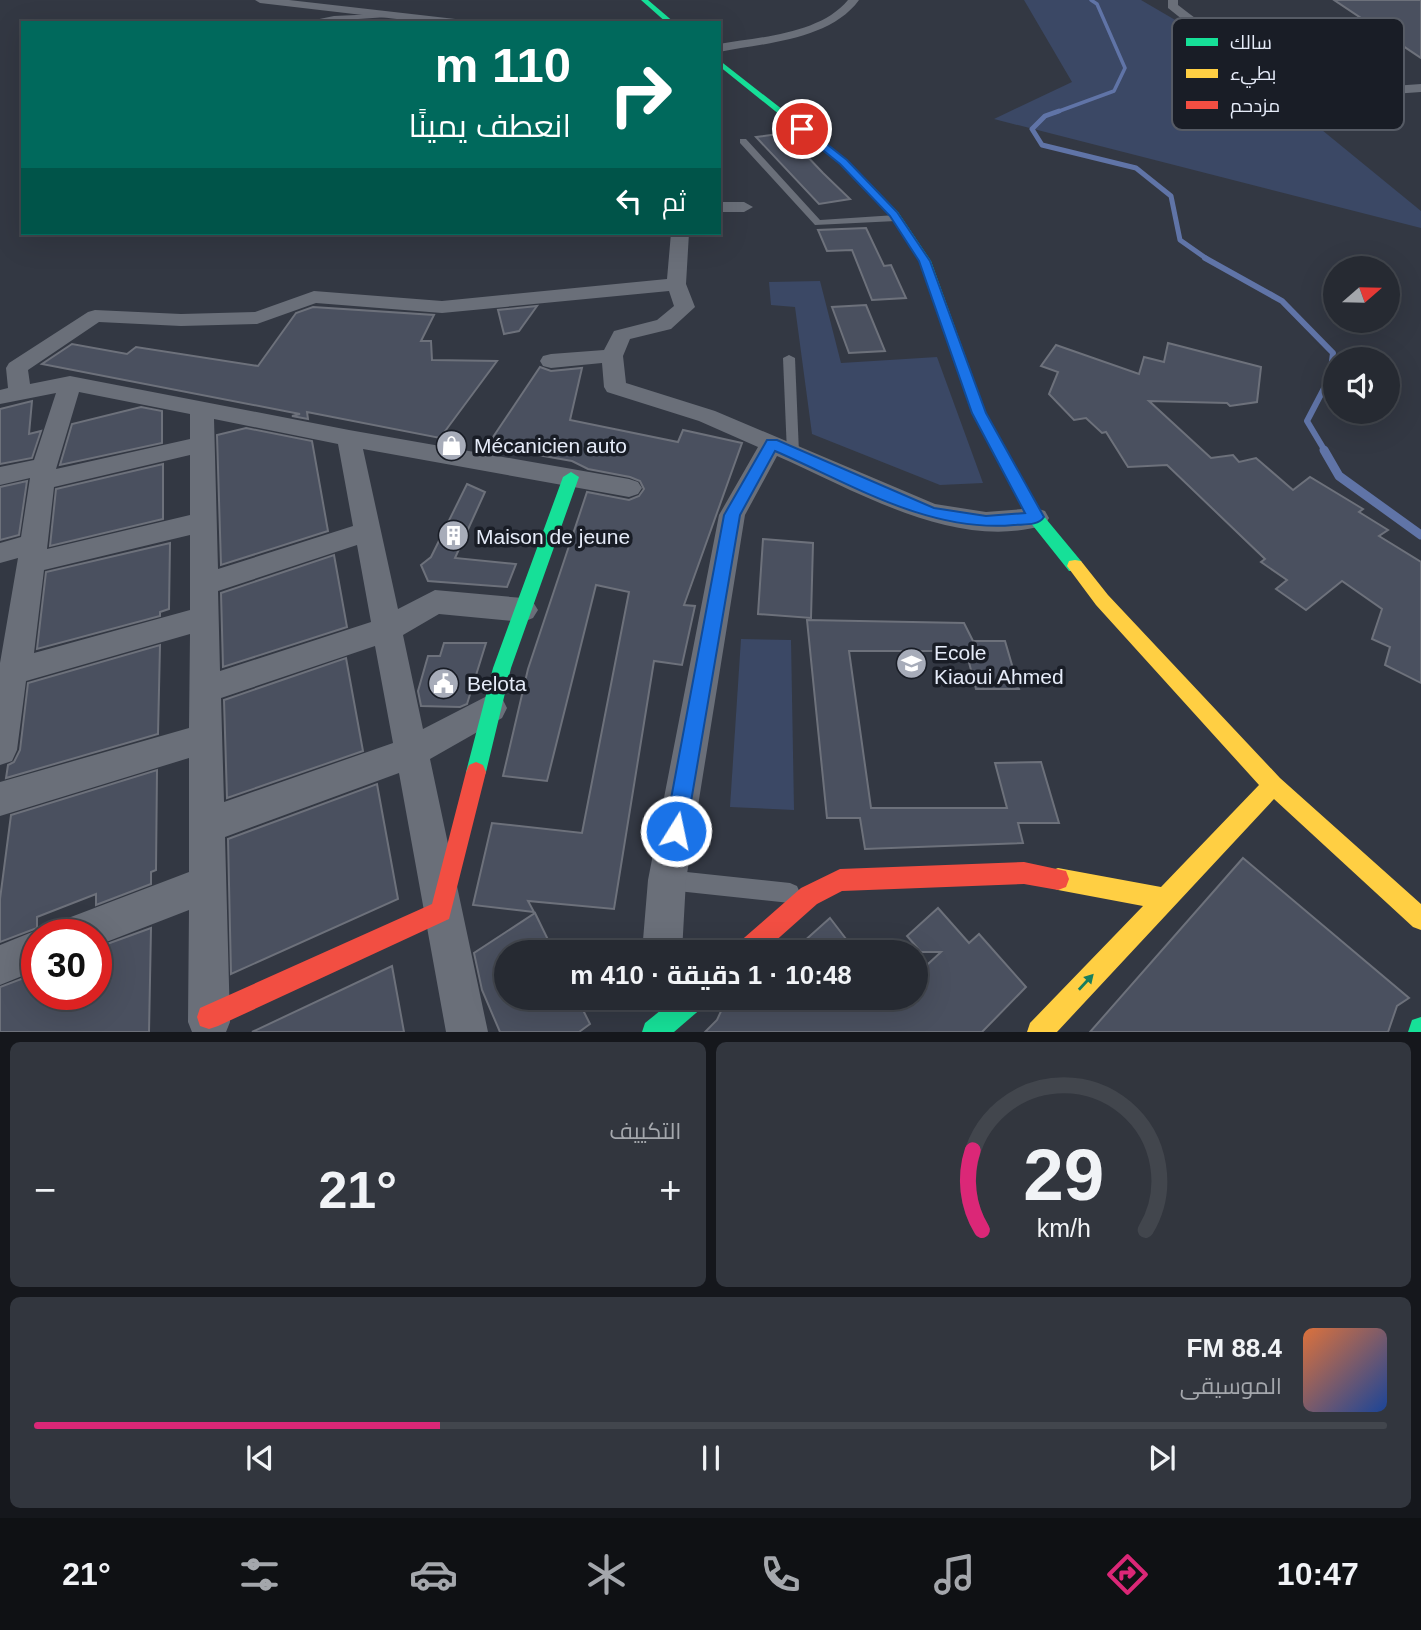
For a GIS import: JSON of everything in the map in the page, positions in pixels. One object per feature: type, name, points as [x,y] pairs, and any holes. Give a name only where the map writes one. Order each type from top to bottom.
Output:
[{"type":"main road","points":[[644,0],[670,21]]},
{"type":"main road","points":[[721,64],[844,162],[896,218],[925,261],[979,413],[1036,517],[1102,600],[1273,785],[1421,919]]},
{"type":"main road","points":[[209,1024],[441,911],[502,668],[571,477]]},
{"type":"main road","points":[[1039,1031],[1273,785]]},
{"type":"main road","points":[[758,940],[809,895],[840,880],[1024,873],[1165,899]]},
{"type":"street","points":[[260,0],[448,21]]},
{"type":"street","points":[[721,48],[820,25],[850,8],[854,0]]},
{"type":"street","points":[[1173,0],[1172,6],[1187,18]]},
{"type":"street","points":[[721,207],[744,206]]},
{"type":"street","points":[[680,235],[676,284],[685,307],[664,325],[621,335],[612,356],[615,387],[707,416],[932,513],[986,522],[1036,517]]},
{"type":"street","points":[[629,488],[349,438],[70,383],[10,395],[18,368],[95,316],[181,320],[257,318],[314,297],[442,306],[676,284]]},
{"type":"street","points":[[551,360],[612,356]]},
{"type":"street","points":[[0,750],[11,661],[43,473],[70,383]]},
{"type":"street","points":[[202,408],[209,1024]]},
{"type":"street","points":[[349,438],[467,1031]]},
{"type":"street","points":[[0,476],[43,473],[203,444]]},
{"type":"street","points":[[663,940],[667,880],[732,515],[782,448]]},
{"type":"street","points":[[0,553],[31,554],[204,522]]},
{"type":"street","points":[[204,584],[368,531]]},
{"type":"street","points":[[205,690],[388,629],[435,602],[523,610]]},
{"type":"street","points":[[11,661],[205,618]]},
{"type":"street","points":[[207,826],[410,753],[491,708]]},
{"type":"street","points":[[0,799],[206,738]]},
{"type":"street","points":[[112,921],[207,884]]},
{"type":"street","points":[[0,965],[21,956]]},
{"type":"lane","points":[[315,21],[401,15]]},
{"type":"lane","points":[[743,141],[818,223],[896,218]]},
{"type":"lane","points":[[782,448],[789,358]]},
{"type":"lane","points":[[667,880],[809,895]]},
{"type":"shaded area","points":[[1024,0],[1141,0],[1172,18],[1172,130],[1322,130],[1421,211],[1421,228],[994,119],[1072,82]]},
{"type":"shaded area","points":[[820,281],[841,363],[937,357],[983,483],[940,485],[812,434],[795,307],[771,305],[769,282]]},
{"type":"shaded area","points":[[741,639],[791,640],[794,810],[730,807]]},
{"type":"building","points":[[1334,0],[1421,0],[1421,58],[1404,47],[1404,18],[1361,18]]},
{"type":"building","points":[[785,133],[850,199],[819,204],[756,137]]},
{"type":"building","points":[[866,228],[884,266],[891,265],[906,298],[872,300],[852,250],[827,251],[818,230]]},
{"type":"building","points":[[866,305],[885,351],[849,353],[832,307]]},
{"type":"building","points":[[537,306],[519,331],[504,334],[498,310]]},
{"type":"building","points":[[313,307],[434,315],[421,341],[431,341],[432,360],[497,361],[440,438],[307,412],[308,419],[292,416],[300,414],[42,364],[72,344],[127,354],[136,347],[258,366],[296,313]]},
{"type":"building","points":[[1168,343],[1261,367],[1257,402],[1230,406],[1227,403],[1149,401],[1211,458],[1233,455],[1239,462],[1256,458],[1293,490],[1310,477],[1363,509],[1359,512],[1388,530],[1379,536],[1421,562],[1421,683],[1385,665],[1390,647],[1372,639],[1382,609],[1342,581],[1306,610],[1276,589],[1287,580],[1261,562],[1265,559],[1167,465],[1128,467],[1106,432],[1102,433],[1086,418],[1074,420],[1049,394],[1058,372],[1041,366],[1056,345],[1139,374],[1144,357],[1164,362]]},
{"type":"building","points":[[540,367],[551,371],[582,368],[570,420],[678,442],[683,430],[742,443],[684,605],[695,606],[682,665],[654,661],[614,909],[528,901],[534,912],[473,905],[492,823],[582,833],[629,592],[596,585],[547,781],[503,776],[528,669],[587,492],[629,500],[639,496],[644,489],[640,481],[630,477],[588,469],[572,461],[487,446]]},
{"type":"building","points":[[32,401],[29,434],[41,431],[32,458],[0,464],[0,409]]},
{"type":"building","points":[[141,407],[162,411],[162,443],[60,465],[72,424]]},
{"type":"building","points":[[246,428],[312,441],[328,531],[221,565],[217,435]]},
{"type":"building","points":[[163,464],[163,519],[50,546],[56,489]]},
{"type":"building","points":[[27,481],[19,535],[0,540],[0,487]]},
{"type":"building","name":"Maison de jeune","points":[[467,484],[485,492],[455,558],[516,564],[507,587],[428,581],[421,565],[431,557]]},
{"type":"building","points":[[763,539],[813,543],[811,618],[758,614]]},
{"type":"building","points":[[170,543],[169,609],[160,612],[160,616],[37,649],[46,572]]},
{"type":"building","points":[[334,555],[347,627],[223,667],[221,593]]},
{"type":"building","points":[[807,620],[964,623],[973,641],[1005,641],[1019,689],[976,689],[966,651],[849,651],[871,808],[1007,808],[995,763],[1041,762],[1059,823],[1018,823],[1023,843],[865,849],[860,818],[827,818]]},
{"type":"building","points":[[444,643],[486,643],[467,704],[460,707],[421,706],[418,691],[428,656],[440,656]]},
{"type":"building","points":[[160,645],[158,734],[6,778],[8,765],[14,762],[20,750],[28,683]]},
{"type":"building","points":[[346,658],[363,751],[227,798],[224,700]]},
{"type":"building","points":[[157,770],[156,870],[151,872],[151,884],[96,905],[96,894],[37,919],[21,919],[21,934],[0,942],[0,899],[11,815]]},
{"type":"building","points":[[377,784],[398,899],[231,974],[228,839]]},
{"type":"building","points":[[1243,858],[1409,998],[1397,1006],[1388,1032],[1090,1032]]},
{"type":"building","points":[[938,908],[969,943],[979,934],[1026,987],[982,1032],[705,1032],[717,1020],[722,1010],[928,1010],[928,964],[941,952],[928,952],[928,940],[910,940],[907,936]]},
{"type":"building","points":[[535,913],[548,940],[494,940],[494,1010],[583,1010],[590,1024],[579,1032],[500,1032],[482,990],[474,953]]},
{"type":"building","points":[[830,918],[847,940],[805,940]]},
{"type":"building","points":[[151,928],[149,1032],[0,1032],[0,987],[21,979],[21,1010],[112,1010],[112,942]]},
{"type":"building","points":[[392,966],[404,1032],[252,1032]]},
{"type":"waterway","points":[[1054,113],[1114,91],[1125,68],[1097,4],[1091,0]]},
{"type":"waterway","points":[[1059,111],[1045,116],[1032,129],[1042,145],[1136,168],[1171,196],[1180,240],[1207,259]]},
{"type":"waterway","points":[[1205,258],[1282,301],[1333,353],[1330,377],[1307,421],[1325,451]]},
{"type":"waterway","points":[[1324,450],[1339,476],[1421,535]]},
{"type":"traffic: fast","points":[[644,0],[670,21]]},
{"type":"traffic: fast","points":[[721,64],[844,162],[894,214],[925,261],[979,413],[1036,518],[1075,566]]},
{"type":"traffic: fast","points":[[476,772],[502,668],[571,477]]},
{"type":"traffic: fast","points":[[654,1032],[680,1010]]},
{"type":"traffic: slow","points":[[1075,566],[1102,600],[1273,785],[1421,919]]},
{"type":"traffic: slow","points":[[1039,1032],[1273,785]]},
{"type":"traffic: slow","points":[[1058,879],[1165,899]]},
{"type":"traffic: jam","points":[[209,1017],[441,911],[476,772]]},
{"type":"traffic: jam","points":[[759,940],[809,896],[840,880],[1024,873],[1058,879]]},
{"type":"place","name":"Mécanicien auto","points":[[451,445]]},
{"type":"place","name":"Maison de jeune","points":[[453,536]]},
{"type":"place","name":"Ecole Kiaoui Ahmed","points":[[911,664]]},
{"type":"place","name":"Belota","points":[[444,683]]},
{"type":"route","points":[[676,831],[732,515],[772,443],[932,513],[986,522],[1036,517],[979,413],[925,261],[894,214],[844,162],[802,129]]}]
